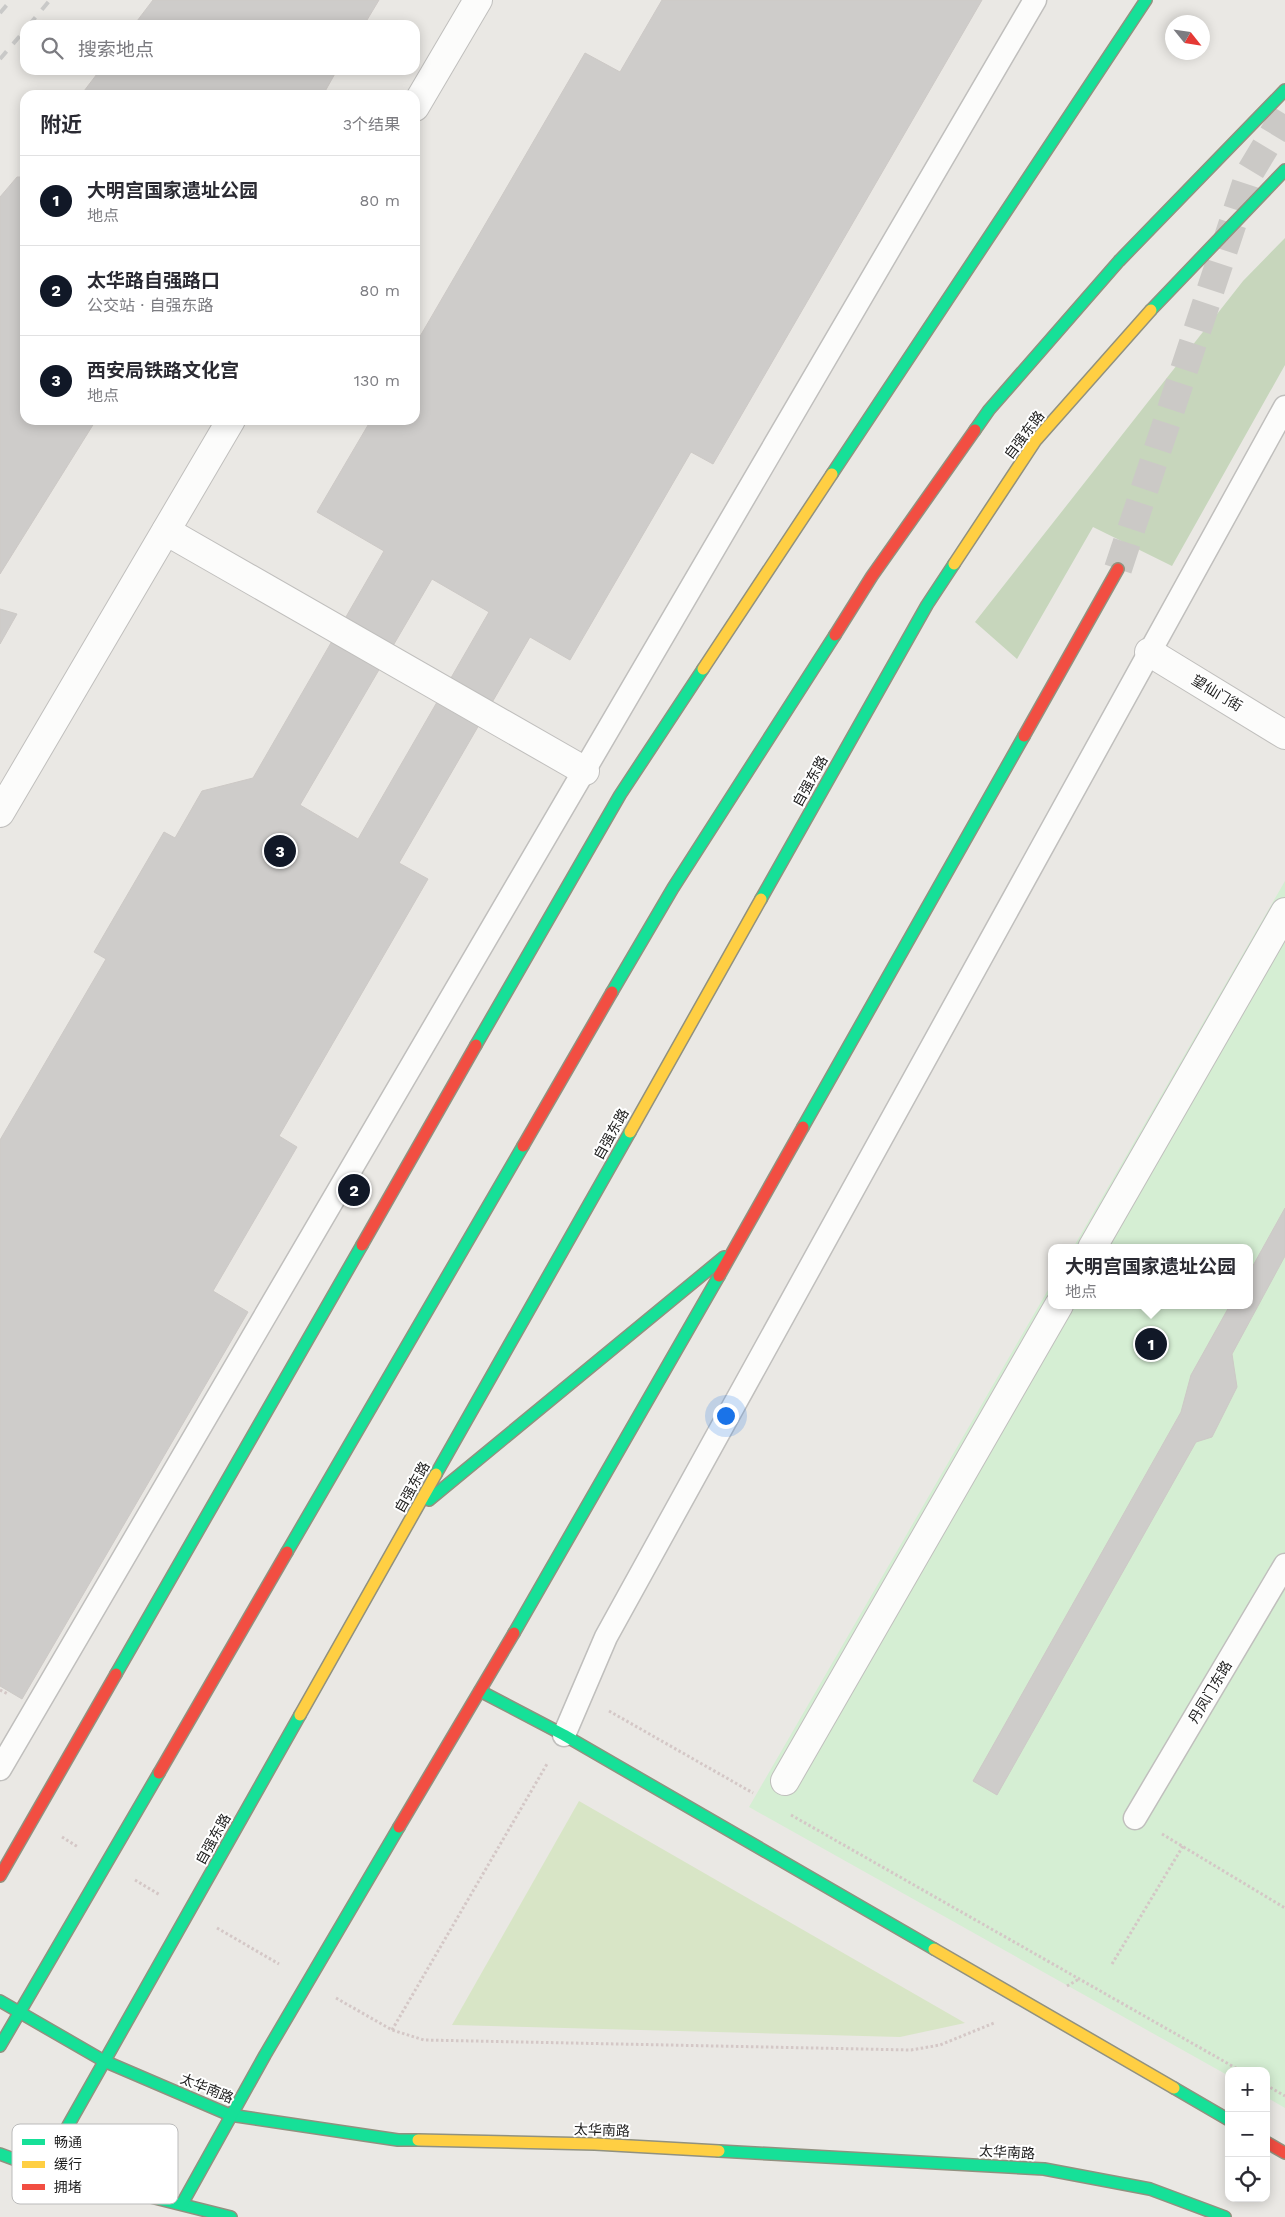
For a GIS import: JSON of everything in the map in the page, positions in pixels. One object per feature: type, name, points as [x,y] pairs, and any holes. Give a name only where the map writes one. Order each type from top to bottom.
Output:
[{"type":"main road","points":[[0,1876],[620,795],[1146,0]]},
{"type":"main road","points":[[0,2046],[18,2012],[673,888],[872,576],[989,410],[1119,260],[1285,90]]},
{"type":"main road","name":"自强东路","points":[[69,2124],[927,605],[1036,440],[1162,297],[1285,170]]},
{"type":"main road","points":[[182,2204],[230,2115],[480,1691],[736,1247],[1118,569]]},
{"type":"main road","points":[[416,1510],[736,1247]]},
{"type":"main road","points":[[480,1691],[564,1735],[1225,2118]]},
{"type":"main road","name":"太华南路","points":[[0,2001],[104,2061],[230,2115],[398,2140],[595,2144],[1044,2169],[1150,2189],[1224,2217]]},
{"type":"main road","points":[[1270,2144],[1285,2153]]},
{"type":"main road","points":[[0,2154],[12,2158]]},
{"type":"main road","points":[[178,2203],[231,2217]]},
{"type":"street","points":[[420,98],[478,0]]},
{"type":"street","points":[[0,813],[228,425]]},
{"type":"street","points":[[166,531],[585,771]]},
{"type":"street","name":"望仙门街","points":[[1149,652],[1285,734]]},
{"type":"street","points":[[1094,1244],[1285,912]]},
{"type":"street","points":[[785,1780],[1057,1309]]},
{"type":"lane","points":[[0,1769],[1035,0]]},
{"type":"lane","points":[[564,1735],[611,1628],[1285,407]]},
{"type":"lane","name":"丹凤门东路","points":[[1136,1818],[1285,1565]]},
{"type":"path","points":[[581,1695],[761,1798]]},
{"type":"path","points":[[392,2030],[564,1735]]},
{"type":"path","points":[[787,1812],[1233,2067]]},
{"type":"path","points":[[1136,1818],[1285,1908]]},
{"type":"path","points":[[32,1820],[392,2030],[424,2040],[911,2050],[940,2044],[970,2034],[1079,1979]]},
{"type":"path","points":[[1112,1964],[1183,1846]]},
{"type":"path","points":[[1270,2087],[1285,2096]]},
{"type":"green space","points":[[1285,238],[1285,365],[1172,566],[1093,527],[1017,659],[975,622],[1243,281]]},
{"type":"green space","points":[[1285,881],[1285,2108],[1270,2099],[1270,2067],[1225,2067],[1225,2074],[749,1807],[1048,1290],[1048,1309],[1253,1309],[1253,1244],[1075,1244]]},
{"type":"green space","points":[[579,1801],[965,2023],[900,2037],[452,2025]]},
{"type":"building","points":[[153,0],[379,0],[367,20],[138,20]]},
{"type":"building","points":[[662,0],[982,0],[713,464],[691,452],[570,660],[530,637],[399,863],[428,879],[279,1136],[297,1147],[213,1291],[248,1312],[22,1699],[0,1686],[0,1140],[106,959],[94,952],[164,832],[175,838],[202,791],[253,778],[384,551],[317,512],[368,425],[420,425],[420,336],[585,53],[620,72]],"holes":[[[432,579],[489,612],[358,839],[300,805]]]},
{"type":"building","points":[[96,75],[334,75],[326,90],[85,90]]},
{"type":"building","points":[[17,177],[20,177],[20,425],[93,425],[0,574],[0,197]]},
{"type":"building","points":[[0,609],[17,614],[0,644]]},
{"type":"building","points":[[1285,1208],[1285,1256],[1232,1354],[1237,1387],[1212,1437],[1196,1442],[997,1795],[973,1781],[1181,1412],[1191,1375],[1228,1309],[1253,1309],[1253,1266]]},
{"type":"tunnel","points":[[1118,569],[1249,174],[1285,114]]},
{"type":"railway","points":[[0,13],[11,0]]},
{"type":"railway","points":[[33,20],[50,0]]},
{"type":"railway","points":[[0,59],[20,36]]},
{"type":"traffic: fast","points":[[832,474],[1146,0]]},
{"type":"traffic: fast","points":[[975,430],[989,410],[1119,261],[1285,90]]},
{"type":"traffic: fast","points":[[1151,310],[1285,170]]},
{"type":"traffic: fast","points":[[761,899],[927,605],[954,564]]},
{"type":"traffic: fast","points":[[612,992],[673,888],[835,635]]},
{"type":"traffic: fast","points":[[476,1045],[620,795],[703,669]]},
{"type":"traffic: fast","points":[[803,1127],[1024,736]]},
{"type":"traffic: fast","points":[[436,1474],[630,1132]]},
{"type":"traffic: fast","points":[[287,1552],[523,1146]]},
{"type":"traffic: fast","points":[[116,1674],[362,1245]]},
{"type":"traffic: fast","points":[[429,1500],[724,1257]]},
{"type":"traffic: fast","points":[[514,1633],[719,1276]]},
{"type":"traffic: fast","points":[[480,1691],[564,1735],[934,1949]]},
{"type":"traffic: fast","points":[[69,2124],[300,1715]]},
{"type":"traffic: fast","points":[[0,2046],[159,1773]]},
{"type":"traffic: fast","points":[[182,2204],[265,2055],[399,1827]]},
{"type":"traffic: fast","points":[[0,2001],[104,2061],[230,2115],[398,2140],[418,2140]]},
{"type":"traffic: fast","points":[[1174,2088],[1225,2118]]},
{"type":"traffic: fast","points":[[719,2151],[1044,2169],[1150,2189],[1225,2217]]},
{"type":"traffic: fast","points":[[0,2154],[12,2158]]},
{"type":"traffic: fast","points":[[178,2204],[231,2217]]},
{"type":"traffic: slow","points":[[954,564],[1036,440],[1151,310]]},
{"type":"traffic: slow","points":[[703,669],[832,474]]},
{"type":"traffic: slow","points":[[630,1132],[761,899]]},
{"type":"traffic: slow","points":[[300,1715],[436,1474]]},
{"type":"traffic: slow","points":[[934,1949],[1174,2088]]},
{"type":"traffic: slow","points":[[418,2140],[595,2144],[719,2151]]},
{"type":"traffic: jam","points":[[835,635],[872,576],[975,430]]},
{"type":"traffic: jam","points":[[1024,736],[1118,569]]},
{"type":"traffic: jam","points":[[523,1146],[612,992]]},
{"type":"traffic: jam","points":[[362,1245],[476,1045]]},
{"type":"traffic: jam","points":[[719,1276],[803,1127]]},
{"type":"traffic: jam","points":[[159,1773],[287,1552]]},
{"type":"traffic: jam","points":[[399,1827],[514,1633]]},
{"type":"traffic: jam","points":[[0,1876],[116,1674]]},
{"type":"traffic: jam","points":[[1270,2144],[1285,2153]]},
{"type":"place","name":"西安局铁路文化宫","points":[[280,851]]},
{"type":"place","name":"太华路自强路口","points":[[354,1190]]},
{"type":"place","name":"大明宫国家遗址公园","points":[[1151,1344]]}]
